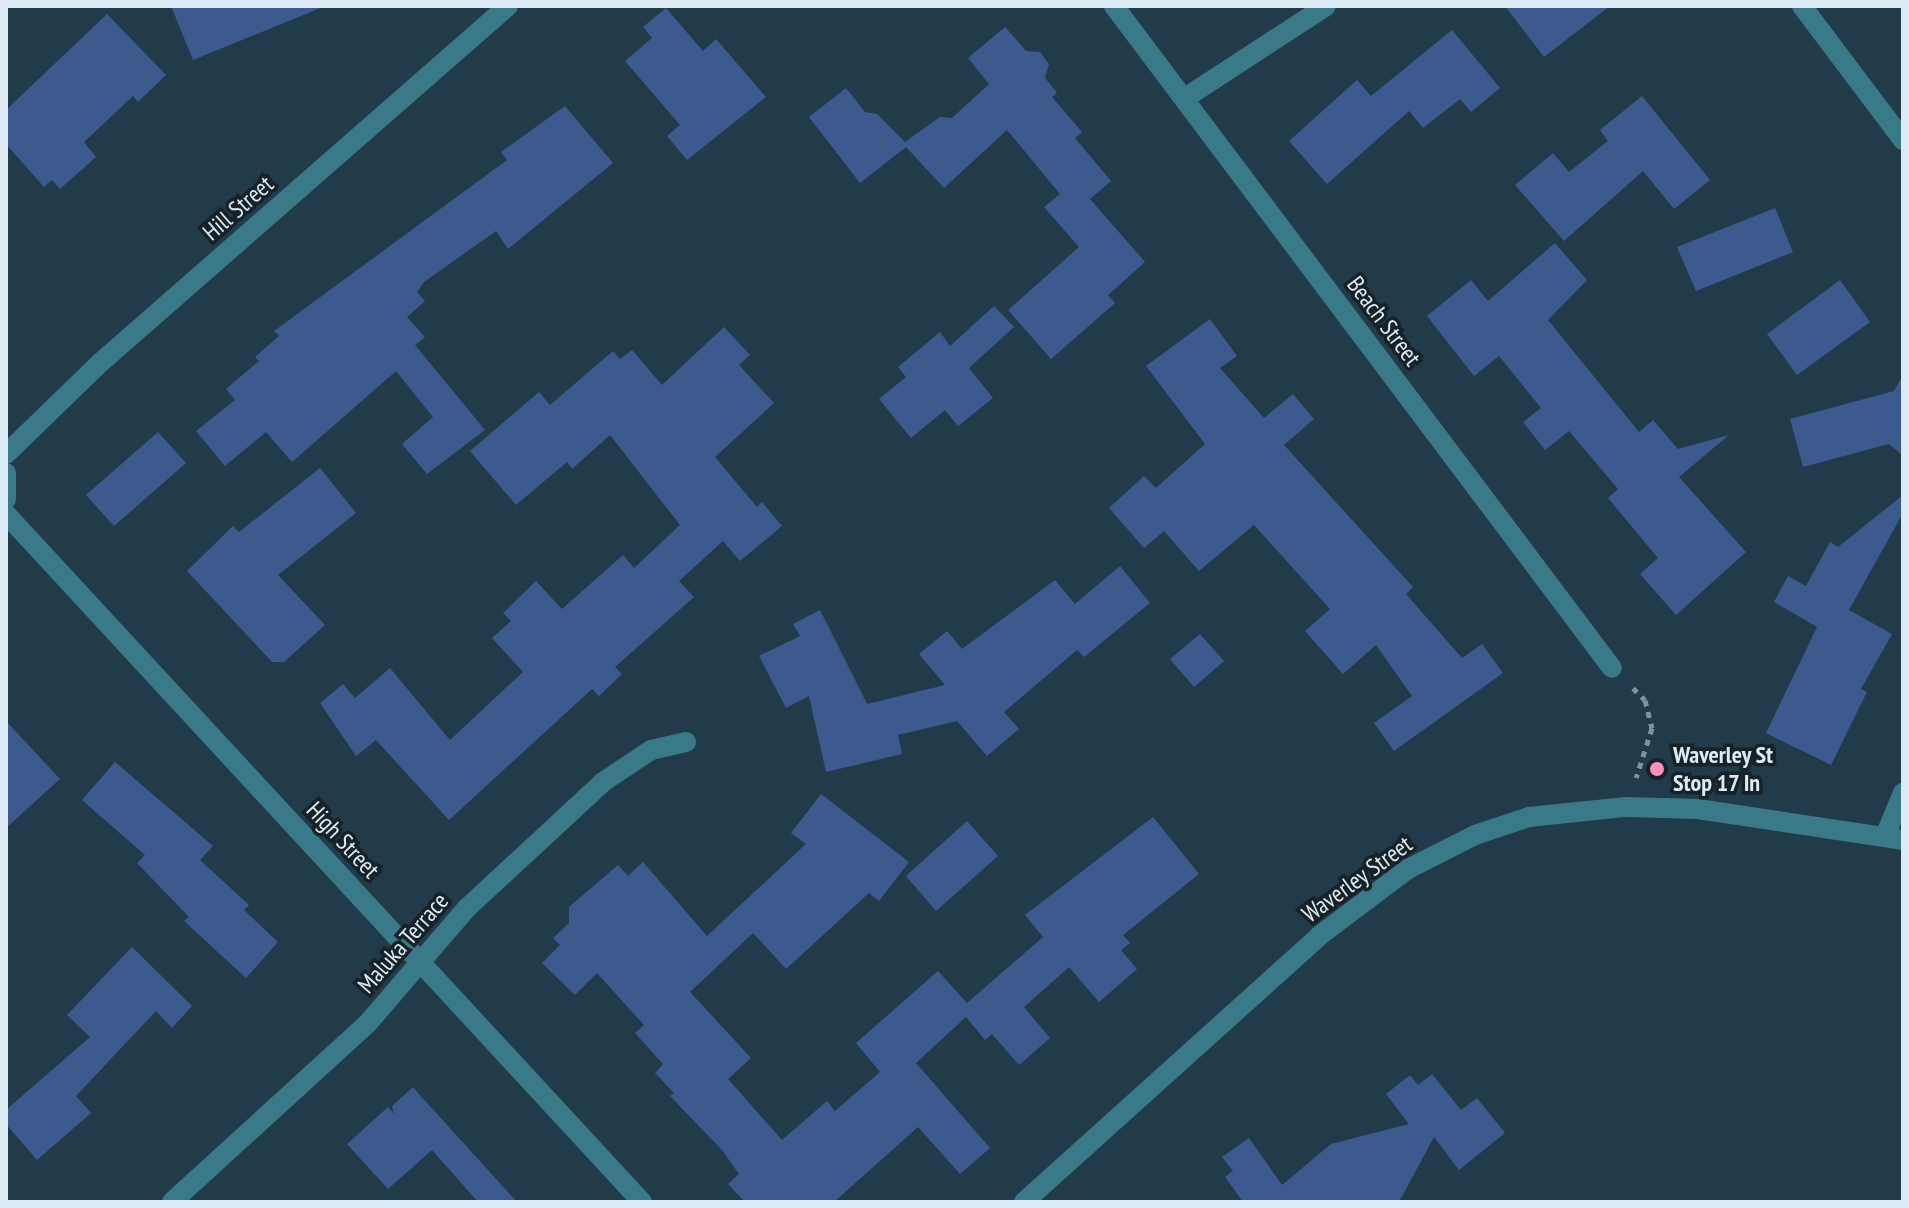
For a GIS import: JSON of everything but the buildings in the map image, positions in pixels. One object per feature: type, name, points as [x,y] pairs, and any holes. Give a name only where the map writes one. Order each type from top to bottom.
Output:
[{"type":"street","name":"Hill Street","points":[[6,454],[100,363],[508,6]]},
{"type":"street","name":"Beach Street","points":[[1114,6],[1612,668]]},
{"type":"street","points":[[1185,98],[1326,6]]},
{"type":"street","points":[[1802,6],[1903,140]]},
{"type":"street","points":[[6,473],[6,499]]},
{"type":"street","name":"High Street","points":[[6,514],[642,1202]]},
{"type":"street","name":"Maluka Terrace","points":[[172,1202],[368,1023],[467,908],[603,782],[651,750],[686,742]]},
{"type":"street","points":[[1894,838],[1903,793]]},
{"type":"street","name":"Waverley Street","points":[[1024,1202],[1319,936],[1408,869],[1475,835],[1529,817],[1626,807],[1698,809],[1894,838]]},
{"type":"path","points":[[1626,807],[1652,728],[1645,700]]},
{"type":"place","name":"Waverley St Stop 17 In","points":[[1657,769]]}]
